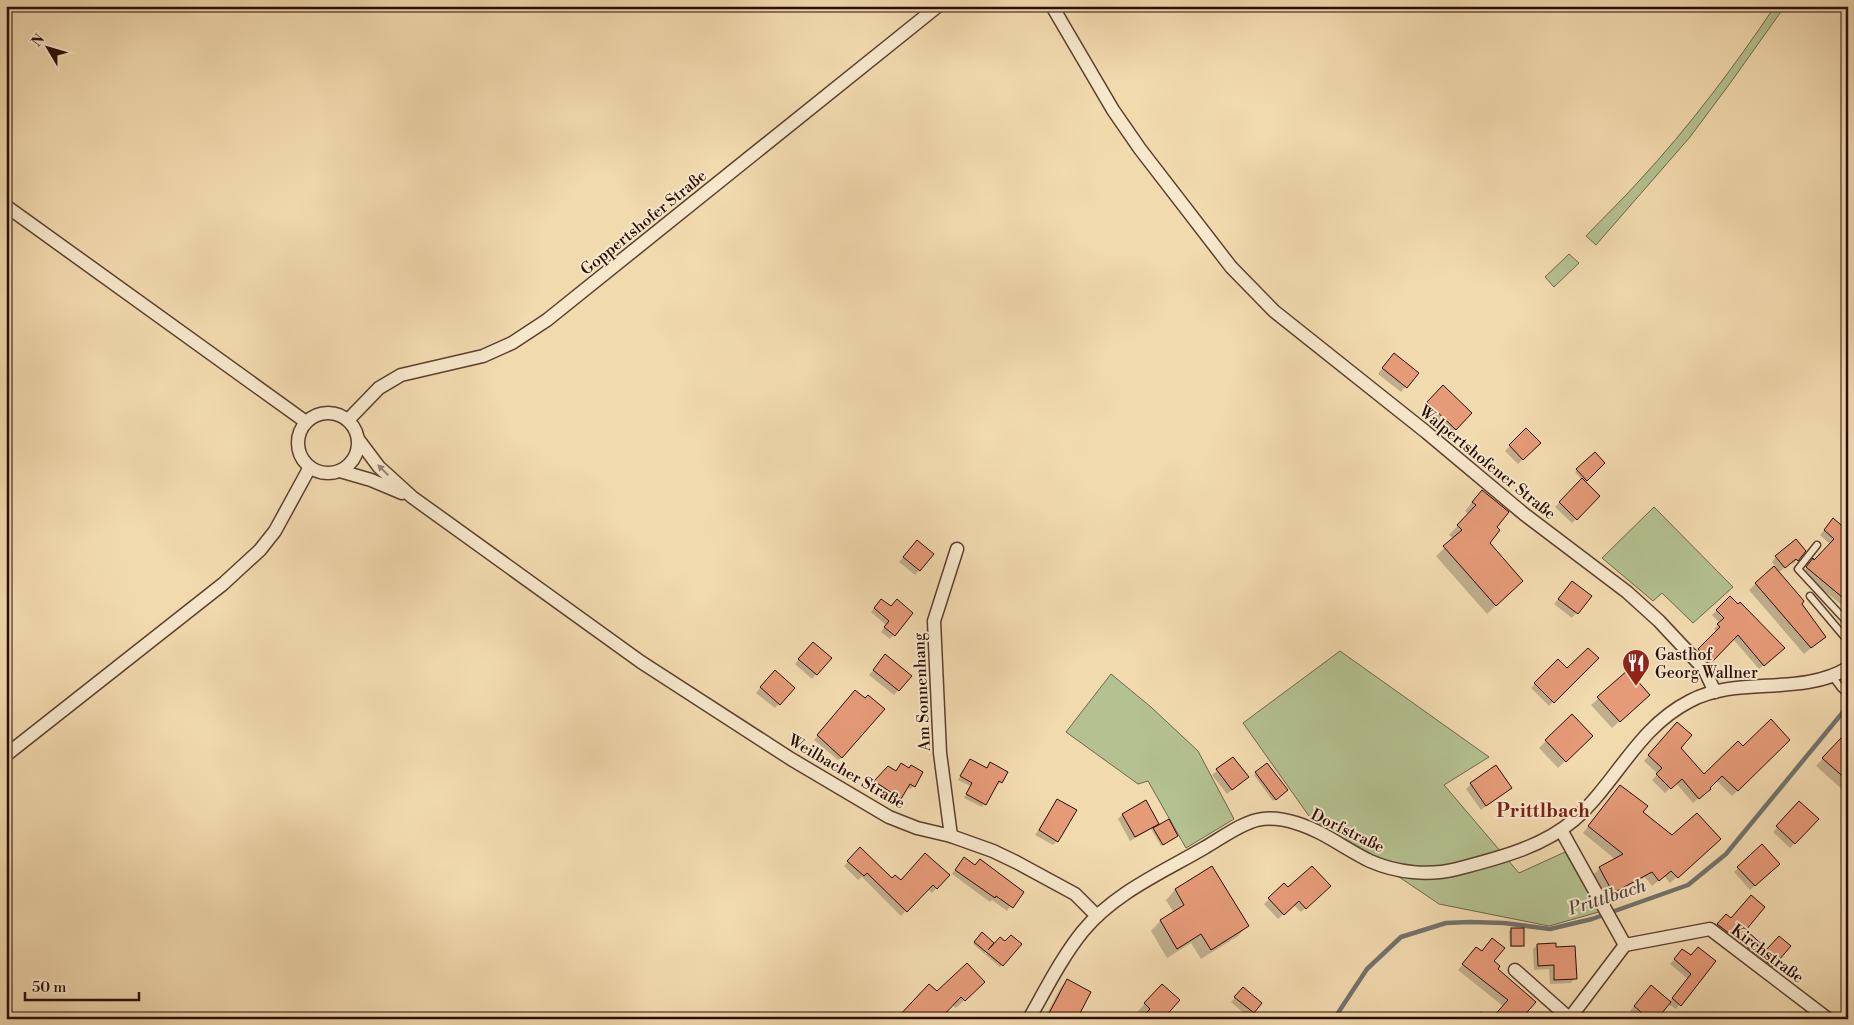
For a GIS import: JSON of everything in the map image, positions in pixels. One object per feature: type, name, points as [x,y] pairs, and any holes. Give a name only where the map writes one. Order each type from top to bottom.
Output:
[{"type":"street","name":"Goppertshofer Straße","points":[[348,420],[378,388],[401,375],[483,356],[512,343],[546,320],[938,6]]},
{"type":"street","name":"Walpertshofener Straße","points":[[1052,6],[1134,142],[1231,267],[1274,312],[1426,432],[1524,514],[1627,592],[1659,621],[1704,669],[1715,692]]},
{"type":"street","points":[[6,206],[306,422]]},
{"type":"street","points":[[340,471],[353,462],[358,450],[356,431],[348,420],[340,415],[322,413],[306,422],[298,441],[303,460],[310,467],[324,472],[340,471],[371,480],[412,497]]},
{"type":"street","points":[[358,439],[379,467],[412,497]]},
{"type":"street","points":[[6,755],[222,584],[260,550],[274,531],[310,467]]},
{"type":"street","name":"Weilbacher Straße","points":[[412,497],[641,662],[791,759],[889,818],[917,828],[950,836],[993,851],[1016,862],[1075,894],[1097,916]]},
{"type":"street","name":"Am Sonnenhang","points":[[950,836],[940,753],[934,621],[957,549]]},
{"type":"street","name":"Dorfstraße","points":[[1029,1019],[1065,957],[1083,931],[1113,901],[1255,820],[1270,818],[1299,824],[1317,831],[1371,861],[1407,872],[1435,873],[1454,870],[1520,850],[1541,842],[1561,830],[1589,805],[1656,723],[1682,705],[1706,694],[1736,688],[1818,681],[1848,668]]},
{"type":"street","points":[[1515,970],[1569,1019],[1625,945],[1561,830]]},
{"type":"street","name":"Kirchstraße","points":[[1625,945],[1710,929],[1828,1019]]},
{"type":"lane","points":[[1816,545],[1798,569],[1848,623]]},
{"type":"lane","points":[[1810,596],[1848,641]]},
{"type":"lane","points":[[1832,676],[1840,688],[1848,694]]},
{"type":"green space","points":[[1775,6],[1785,6],[1690,137],[1596,245],[1586,236],[1633,188],[1676,139],[1727,74]]},
{"type":"green space","points":[[1569,254],[1579,263],[1554,287],[1545,277]]},
{"type":"green space","points":[[1654,507],[1733,587],[1693,623],[1662,593],[1653,601],[1602,558]]},
{"type":"green space","points":[[1340,651],[1489,757],[1444,785],[1519,873],[1565,852],[1599,912],[1549,926],[1439,904],[1309,816],[1243,723]]},
{"type":"green space","points":[[1111,674],[1151,707],[1198,751],[1234,819],[1186,848],[1148,781],[1138,784],[1066,732]]},
{"type":"building","points":[[1394,353],[1419,373],[1407,388],[1382,368]]},
{"type":"building","points":[[1443,385],[1472,413],[1456,430],[1427,402]]},
{"type":"building","points":[[1526,428],[1541,443],[1523,460],[1509,445]]},
{"type":"building","points":[[1595,452],[1605,463],[1587,481],[1576,469]]},
{"type":"building","points":[[1582,478],[1600,496],[1577,520],[1559,502]]},
{"type":"building","points":[[1482,490],[1509,512],[1497,527],[1500,530],[1490,543],[1523,581],[1496,606],[1443,546],[1462,530],[1457,525],[1476,505],[1472,502]]},
{"type":"building","points":[[1833,518],[1848,531],[1848,602],[1806,567],[1834,539],[1824,530]]},
{"type":"building","points":[[1796,539],[1806,551],[1798,561],[1796,559],[1785,568],[1775,556]]},
{"type":"building","points":[[917,540],[934,554],[920,571],[903,557]]},
{"type":"building","points":[[1774,566],[1804,601],[1802,604],[1826,637],[1811,648],[1755,583]]},
{"type":"building","points":[[1572,581],[1592,596],[1578,614],[1558,599]]},
{"type":"building","points":[[1730,596],[1738,604],[1740,602],[1785,648],[1764,666],[1738,635],[1712,662],[1698,649],[1720,627],[1717,624],[1724,618],[1716,610]]},
{"type":"building","points":[[881,599],[891,606],[897,599],[913,613],[895,636],[884,627],[889,621],[874,608]]},
{"type":"building","points":[[813,642],[832,658],[817,675],[798,659]]},
{"type":"building","points":[[1588,648],[1599,658],[1554,703],[1534,683],[1558,659],[1567,668]]},
{"type":"building","points":[[885,654],[912,676],[899,691],[873,670]]},
{"type":"building","points":[[775,670],[795,688],[780,705],[760,687]]},
{"type":"building","points":[[1628,670],[1650,695],[1620,722],[1597,697]]},
{"type":"building","points":[[855,690],[865,698],[868,695],[885,709],[842,758],[817,735]]},
{"type":"building","points":[[1572,714],[1593,736],[1566,762],[1545,740]]},
{"type":"building","points":[[1771,719],[1790,740],[1738,791],[1722,776],[1699,799],[1682,779],[1671,789],[1656,774],[1662,768],[1648,755],[1677,722],[1692,735],[1681,748],[1704,774],[1738,741],[1743,746]]},
{"type":"building","points":[[1841,738],[1848,744],[1848,781],[1822,758]]},
{"type":"building","points":[[1233,757],[1249,777],[1232,790],[1216,769]]},
{"type":"building","points":[[970,759],[987,768],[990,762],[1008,772],[1002,783],[999,781],[986,805],[966,794],[972,783],[960,776]]},
{"type":"building","points":[[901,763],[909,768],[911,765],[923,772],[915,787],[910,784],[901,799],[874,781],[888,766],[896,771]]},
{"type":"building","points":[[1267,763],[1288,790],[1276,800],[1255,772]]},
{"type":"building","points":[[1496,765],[1512,788],[1486,806],[1470,783]]},
{"type":"building","points":[[1620,785],[1648,806],[1643,812],[1672,835],[1697,813],[1721,839],[1678,878],[1671,871],[1659,881],[1652,872],[1613,893],[1599,867],[1623,854],[1588,826]]},
{"type":"building","points":[[1057,799],[1077,810],[1058,842],[1039,830]]},
{"type":"building","points":[[1146,800],[1159,824],[1135,837],[1122,814]]},
{"type":"building","points":[[1799,801],[1819,819],[1795,844],[1776,826]]},
{"type":"building","points":[[1169,819],[1178,836],[1163,845],[1153,828]]},
{"type":"building","points":[[1762,844],[1780,864],[1755,886],[1737,867]]},
{"type":"building","points":[[860,847],[892,878],[895,875],[901,880],[925,853],[950,875],[937,889],[933,885],[907,912],[867,873],[864,876],[847,861]]},
{"type":"building","points":[[964,857],[975,865],[980,859],[1024,892],[1013,908],[955,870]]},
{"type":"building","points":[[1212,866],[1249,926],[1211,950],[1201,934],[1177,949],[1160,920],[1184,905],[1175,889]]},
{"type":"building","points":[[1312,866],[1331,886],[1306,909],[1299,901],[1284,915],[1268,898],[1284,883],[1288,887]]},
{"type":"building","points":[[1751,895],[1765,907],[1746,930],[1767,949],[1779,936],[1791,946],[1773,967],[1717,924],[1726,914],[1731,918]]},
{"type":"building","points":[[1511,928],[1524,928],[1524,946],[1511,946]]},
{"type":"building","points":[[982,932],[994,943],[988,950],[1000,937],[1005,941],[1011,935],[1022,944],[1003,966],[974,942]]},
{"type":"building","points":[[1492,938],[1505,948],[1494,961],[1500,966],[1498,969],[1536,1002],[1521,1019],[1491,1019],[1508,1000],[1462,964],[1476,947],[1482,951]]},
{"type":"building","points":[[1556,943],[1556,947],[1575,946],[1577,979],[1554,980],[1554,965],[1538,966],[1537,944]]},
{"type":"building","points":[[1698,947],[1716,961],[1681,1006],[1672,998],[1691,974],[1674,959],[1682,949],[1691,955]]},
{"type":"building","points":[[967,963],[985,982],[965,1001],[961,997],[940,1019],[896,1019],[929,984],[937,991]]},
{"type":"building","points":[[1067,979],[1091,992],[1077,1019],[1046,1019]]},
{"type":"building","points":[[1162,984],[1180,1000],[1163,1019],[1140,1019],[1150,1009],[1144,1003]]},
{"type":"building","points":[[1651,985],[1671,1002],[1657,1019],[1649,1019],[1634,1006]]},
{"type":"building","points":[[1243,987],[1262,1003],[1254,1013],[1234,997]]},
{"type":"waterway","name":"Prittlbach","points":[[1334,1019],[1367,969],[1401,937],[1446,923],[1504,923],[1550,929],[1592,919],[1688,885],[1726,854],[1848,706]]},
{"type":"place","name":"Gasthof Georg Wallner","points":[[1636,687]]},
{"type":"district","name":"Prittlbach","points":[[1543,810]]}]
